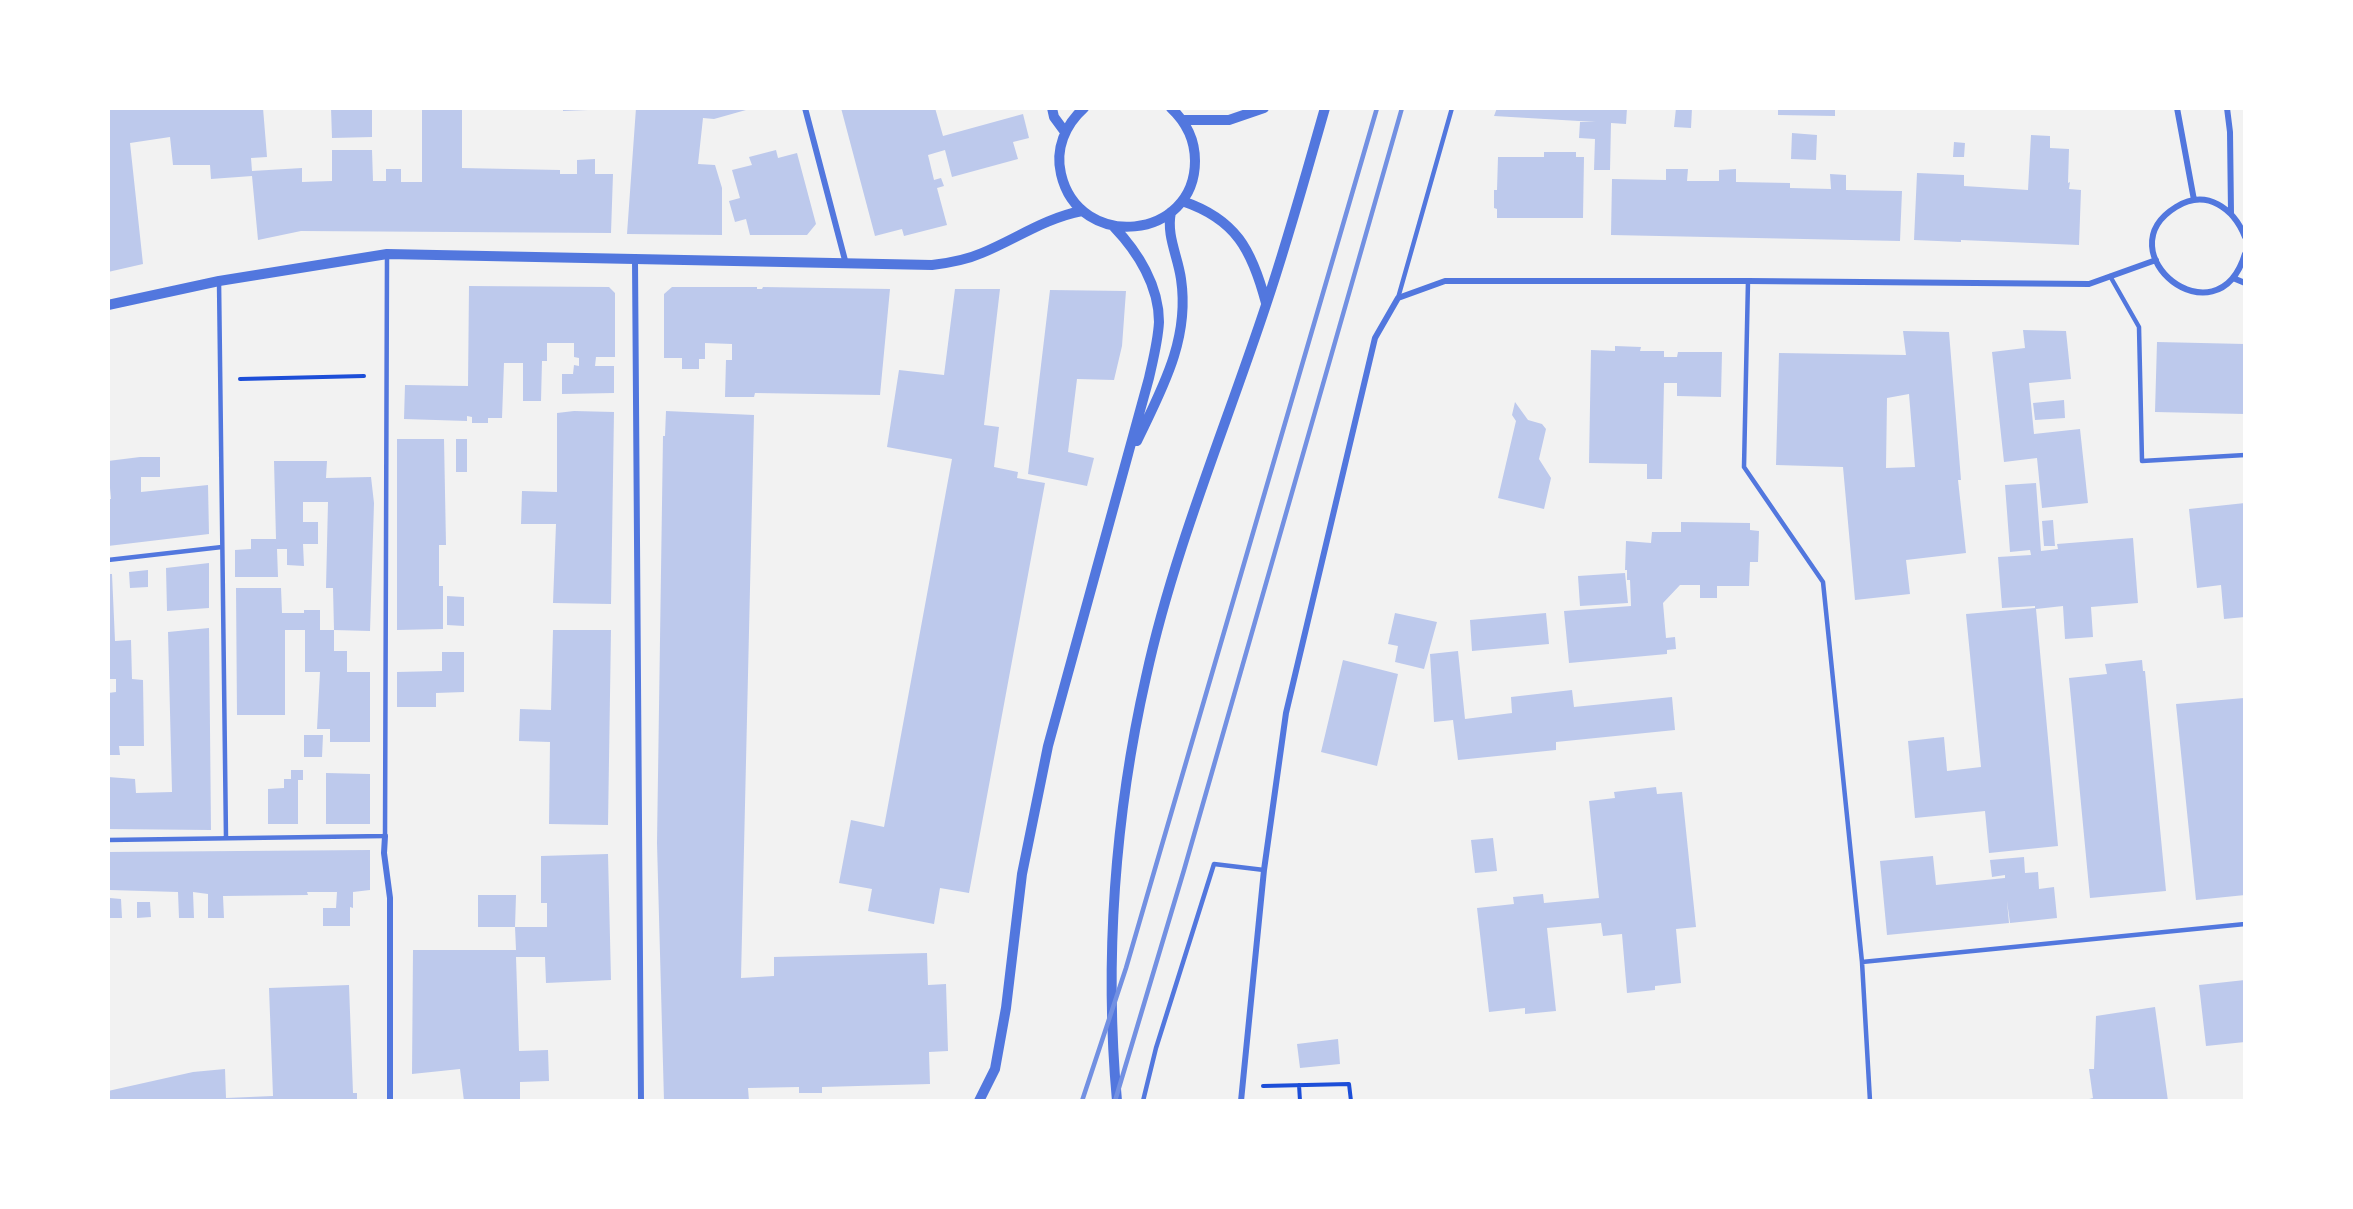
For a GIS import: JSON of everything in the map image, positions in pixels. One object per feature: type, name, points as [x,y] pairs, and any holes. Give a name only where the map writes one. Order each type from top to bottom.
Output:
[{"type":"street","points":[[805,108],[846,264]]},
{"type":"street","points":[[1052,108],[1054,117],[1065,132]]},
{"type":"street","points":[[1084,108],[1074,117],[1065,132],[1060,149],[1061,174],[1071,198],[1082,211],[1102,223],[1129,228],[1158,221],[1182,201],[1190,186],[1195,169],[1195,152],[1182,120],[1171,108]]},
{"type":"street","points":[[1182,120],[1229,120],[1264,108]]},
{"type":"street","points":[[1117,1101],[1112,996],[1114,915],[1120,835],[1130,756],[1145,678],[1164,600],[1188,525],[1267,304],[1325,108]]},
{"type":"street","points":[[2177,108],[2194,200]]},
{"type":"street","points":[[2227,108],[2230,132],[2231,213]]},
{"type":"street","points":[[2245,237],[2240,224],[2220,205],[2194,200],[2175,207],[2161,221],[2155,233],[2153,247],[2163,274],[2174,284],[2189,291],[2205,292],[2220,288],[2233,278],[2241,267],[2245,254]]},
{"type":"street","points":[[1182,201],[1200,207],[1219,218],[1235,233],[1249,252],[1267,304]]},
{"type":"street","points":[[108,305],[219,281],[387,255],[908,266],[956,262],[980,254],[1062,215],[1082,211]]},
{"type":"street","points":[[1126,462],[1163,389],[1178,346],[1183,301],[1181,280],[1168,224],[1171,212]]},
{"type":"street","points":[[979,1101],[995,1069],[1006,1008],[1022,874],[1048,746],[1149,378],[1159,322],[1153,291],[1141,262],[1129,243],[1114,227]]},
{"type":"street","points":[[635,260],[641,1101]]},
{"type":"street","points":[[1241,1101],[1264,870],[1286,713],[1375,338],[1398,298],[1445,281],[2089,284],[2156,260]]},
{"type":"street","points":[[2233,278],[2245,283]]},
{"type":"street","points":[[385,836],[384,853],[390,898],[390,1101]]},
{"type":"lane","points":[[1398,298],[1452,108]]},
{"type":"lane","points":[[108,840],[385,836],[387,255]]},
{"type":"lane","points":[[2110,276],[2139,327],[2142,461],[2245,456]]},
{"type":"lane","points":[[219,281],[226,838]]},
{"type":"lane","points":[[1748,281],[1744,467],[1823,582],[1862,962],[1870,1101]]},
{"type":"lane","points":[[108,560],[222,547]]},
{"type":"lane","points":[[1143,1101],[1156,1048],[1214,864],[1264,870]]},
{"type":"lane","points":[[1862,962],[2245,924]]},
{"type":"path","points":[[220,380],[386,375]]},
{"type":"path","points":[[1242,1087],[1349,1084],[1351,1101]]},
{"type":"path","points":[[1299,1085],[1300,1101]]},
{"type":"building","points":[[108,108],[263,108],[267,157],[251,158],[252,171],[302,168],[302,182],[332,181],[332,150],[372,150],[373,181],[386,181],[386,169],[401,169],[401,182],[422,182],[422,108],[462,108],[462,168],[560,170],[560,174],[577,174],[577,160],[595,159],[595,174],[613,174],[611,233],[301,231],[258,240],[252,176],[211,179],[210,165],[173,165],[170,137],[130,143],[143,264],[108,272]]},
{"type":"building","points":[[331,108],[372,108],[372,137],[332,138]]},
{"type":"building","points":[[563,108],[588,108],[588,110],[563,111]]},
{"type":"building","points":[[636,108],[753,108],[714,119],[703,118],[698,164],[715,165],[722,188],[722,235],[627,234]]},
{"type":"building","points":[[841,108],[935,108],[943,136],[1023,114],[1029,138],[1013,142],[1018,159],[952,177],[945,150],[928,155],[934,180],[941,178],[944,186],[937,188],[947,225],[904,236],[902,229],[875,236]]},
{"type":"building","points":[[1497,108],[1627,108],[1626,124],[1611,123],[1610,170],[1594,170],[1595,139],[1579,138],[1580,122],[1596,122],[1494,116]]},
{"type":"building","points":[[1676,108],[1692,108],[1691,128],[1674,127]]},
{"type":"building","points":[[1778,108],[1835,108],[1835,116],[1778,115]]},
{"type":"building","points":[[1792,133],[1817,135],[1816,160],[1791,159]]},
{"type":"building","points":[[2031,135],[2050,136],[2050,148],[2069,149],[2069,189],[2081,190],[2079,245],[1914,240],[1917,173],[1964,175],[1964,186],[2028,190]]},
{"type":"building","points":[[1954,142],[1965,143],[1964,157],[1953,157]]},
{"type":"building","points":[[776,150],[778,158],[797,153],[816,224],[807,235],[750,235],[746,219],[735,222],[729,201],[740,198],[732,170],[752,165],[749,157]]},
{"type":"building","points":[[1544,152],[1576,152],[1576,157],[1584,157],[1583,218],[1497,218],[1497,209],[1494,208],[1494,190],[1497,190],[1498,157],[1544,157]]},
{"type":"building","points":[[1666,169],[1688,169],[1687,181],[1719,181],[1719,170],[1736,169],[1736,182],[1790,183],[1790,188],[1831,189],[1830,174],[1846,175],[1846,190],[1902,191],[1900,241],[1611,235],[1612,179],[1666,180]]},
{"type":"building","points":[[469,286],[609,287],[615,293],[615,357],[596,357],[595,366],[614,366],[614,393],[562,394],[562,374],[573,374],[574,365],[579,366],[579,358],[574,357],[574,343],[547,343],[547,361],[542,361],[541,401],[523,401],[523,363],[504,363],[502,418],[488,418],[488,423],[472,423],[472,417],[467,416],[467,421],[404,419],[405,385],[468,386]]},
{"type":"building","points":[[672,287],[890,289],[880,395],[755,393],[754,397],[725,397],[726,360],[732,360],[732,344],[705,343],[705,359],[699,359],[699,369],[682,369],[682,358],[664,358],[664,294]]},
{"type":"building","points":[[955,289],[1000,289],[984,425],[999,427],[994,467],[1018,472],[1017,478],[1045,483],[969,893],[940,888],[934,924],[868,911],[872,889],[839,883],[851,820],[884,827],[952,459],[887,447],[899,370],[944,375]]},
{"type":"building","points":[[1050,290],[1126,291],[1122,346],[1114,380],[1077,379],[1068,452],[1094,458],[1087,486],[1028,474]]},
{"type":"building","points":[[2023,330],[2066,331],[2071,379],[2029,383],[2034,434],[2080,429],[2088,503],[2042,508],[2037,458],[2004,462],[1992,352],[2025,348]]},
{"type":"building","points":[[1903,331],[1949,332],[1961,480],[1958,480],[1966,553],[1906,560],[1910,594],[1855,600],[1843,467],[1776,465],[1779,353],[1906,355]],"holes":[[[1909,394],[1915,467],[1886,468],[1887,398]]]},
{"type":"building","points":[[2157,342],[2245,344],[2245,414],[2155,412]]},
{"type":"building","points":[[1615,346],[1641,347],[1640,351],[1664,351],[1664,357],[1677,357],[1678,352],[1722,352],[1721,397],[1677,396],[1677,383],[1664,383],[1662,479],[1647,479],[1647,464],[1589,463],[1591,350],[1615,351]]},
{"type":"building","points":[[2064,400],[2065,418],[2035,420],[2033,403]]},
{"type":"building","points":[[1515,402],[1528,420],[1542,424],[1546,429],[1539,459],[1551,478],[1544,509],[1498,498],[1516,421],[1512,415]]},
{"type":"building","points":[[666,411],[754,415],[741,978],[774,976],[774,957],[927,953],[928,985],[946,984],[948,1051],[929,1052],[930,1084],[822,1087],[822,1093],[799,1093],[799,1087],[748,1088],[749,1101],[664,1101],[657,843],[663,436],[665,436]]},
{"type":"building","points":[[614,412],[611,604],[553,603],[556,524],[521,524],[522,491],[557,492],[557,413]]},
{"type":"building","points":[[397,439],[444,439],[446,545],[439,545],[439,586],[443,586],[443,629],[397,630]]},
{"type":"building","points":[[456,439],[467,439],[467,472],[456,472]]},
{"type":"building","points":[[160,457],[160,477],[141,477],[141,492],[208,485],[209,534],[108,546],[108,499],[111,499],[110,488],[108,488],[108,461]]},
{"type":"building","points":[[274,461],[327,461],[326,478],[371,477],[374,503],[370,631],[334,630],[333,588],[326,588],[328,502],[303,502],[303,522],[318,522],[318,544],[303,544],[304,566],[287,565],[287,549],[277,549],[278,577],[235,577],[235,550],[251,549],[251,539],[276,539]]},
{"type":"building","points":[[2036,483],[2041,551],[2058,549],[2057,544],[2133,538],[2138,603],[2091,607],[2093,637],[2065,639],[2063,606],[2036,609],[2058,846],[1989,853],[1985,811],[1915,818],[1908,741],[1944,737],[1947,771],[1981,767],[1966,614],[2035,608],[2035,606],[2002,608],[1998,557],[2031,555],[2030,550],[2010,552],[2005,485]]},
{"type":"building","points":[[2245,503],[2245,617],[2224,619],[2221,585],[2197,588],[2189,509]]},
{"type":"building","points":[[2053,520],[2055,546],[2044,546],[2042,521]]},
{"type":"building","points":[[1681,522],[1750,523],[1750,530],[1759,531],[1758,562],[1750,562],[1749,586],[1717,586],[1717,598],[1700,598],[1700,585],[1680,585],[1663,603],[1666,638],[1675,637],[1676,649],[1667,650],[1667,654],[1569,663],[1564,611],[1631,606],[1630,580],[1627,580],[1627,570],[1625,570],[1626,541],[1651,543],[1652,532],[1681,532]]},
{"type":"building","points":[[209,563],[209,608],[167,611],[166,568]]},
{"type":"building","points":[[148,570],[148,587],[130,588],[129,572]]},
{"type":"building","points":[[1625,573],[1628,603],[1580,606],[1578,576]]},
{"type":"building","points":[[108,574],[112,574],[115,641],[131,640],[132,679],[143,680],[144,746],[119,746],[120,755],[108,755],[108,693],[116,692],[116,679],[108,679]]},
{"type":"building","points":[[236,588],[281,588],[282,613],[320,610],[320,630],[334,630],[334,651],[347,651],[347,672],[370,672],[370,742],[330,742],[330,729],[317,729],[320,672],[305,672],[305,630],[285,630],[285,715],[237,715]]},
{"type":"building","points":[[447,596],[464,597],[464,626],[447,625]]},
{"type":"building","points":[[1395,613],[1437,622],[1424,669],[1395,662],[1398,646],[1388,644]]},
{"type":"building","points":[[1546,613],[1549,644],[1472,651],[1470,620]]},
{"type":"building","points":[[209,628],[211,830],[108,829],[108,777],[135,779],[136,793],[172,792],[168,632]]},
{"type":"building","points":[[553,630],[611,630],[608,825],[549,824],[550,742],[519,741],[520,709],[551,710]]},
{"type":"building","points":[[1458,651],[1465,719],[1512,713],[1511,697],[1572,690],[1574,707],[1672,697],[1675,730],[1556,742],[1556,750],[1458,760],[1453,720],[1434,722],[1430,654]]},
{"type":"building","points":[[442,652],[464,652],[464,692],[436,693],[436,707],[397,707],[397,672],[442,671]]},
{"type":"building","points":[[1343,660],[1398,674],[1377,766],[1321,752]]},
{"type":"building","points":[[2142,660],[2143,671],[2145,671],[2166,891],[2090,898],[2069,678],[2107,674],[2105,664]]},
{"type":"building","points":[[2244,698],[2245,895],[2196,900],[2176,704]]},
{"type":"building","points":[[304,735],[323,735],[322,757],[304,757]]},
{"type":"building","points":[[291,770],[303,770],[303,780],[298,780],[298,824],[268,824],[268,789],[284,788],[284,779],[291,779]]},
{"type":"building","points":[[326,773],[370,774],[370,824],[326,824]]},
{"type":"building","points":[[1656,787],[1657,794],[1682,792],[1696,927],[1676,929],[1681,983],[1655,986],[1655,990],[1627,993],[1622,934],[1603,936],[1601,923],[1547,928],[1556,1011],[1525,1014],[1525,1008],[1489,1012],[1477,908],[1514,904],[1513,897],[1543,894],[1544,903],[1599,898],[1589,801],[1615,798],[1614,792]]},
{"type":"building","points":[[1493,838],[1497,871],[1475,873],[1471,840]]},
{"type":"building","points":[[370,850],[370,890],[353,892],[350,926],[323,926],[323,908],[336,908],[337,892],[307,892],[308,895],[223,896],[224,918],[208,918],[208,894],[193,892],[194,918],[179,918],[178,892],[110,890],[110,898],[121,899],[122,918],[108,918],[108,852]]},
{"type":"building","points":[[608,854],[611,980],[546,983],[545,957],[516,957],[519,1051],[548,1050],[549,1081],[520,1082],[520,1101],[464,1101],[460,1069],[412,1074],[413,950],[516,950],[515,927],[547,927],[547,903],[541,903],[541,856]]},
{"type":"building","points":[[1933,856],[1936,885],[2005,878],[2005,875],[1992,877],[1990,860],[2024,857],[2025,873],[2038,872],[2039,889],[2054,887],[2057,918],[2010,923],[2007,901],[2009,923],[1887,935],[1880,861]]},
{"type":"building","points":[[478,895],[516,895],[515,927],[478,927]]},
{"type":"building","points":[[137,902],[150,902],[151,917],[137,918]]},
{"type":"building","points":[[2245,980],[2245,1042],[2206,1046],[2199,985]]},
{"type":"building","points":[[349,985],[353,1093],[357,1093],[357,1101],[108,1101],[108,1091],[193,1072],[225,1069],[226,1098],[273,1096],[269,988]]},
{"type":"building","points":[[2155,1007],[2168,1101],[2081,1101],[2093,1098],[2089,1069],[2094,1069],[2096,1016]]},
{"type":"building","points":[[1338,1039],[1340,1064],[1300,1068],[1297,1044]]},
{"type":"railway","points":[[1082,1101],[1126,968],[1377,108]]},
{"type":"railway","points":[[1115,1101],[1184,870],[1402,108]]}]
